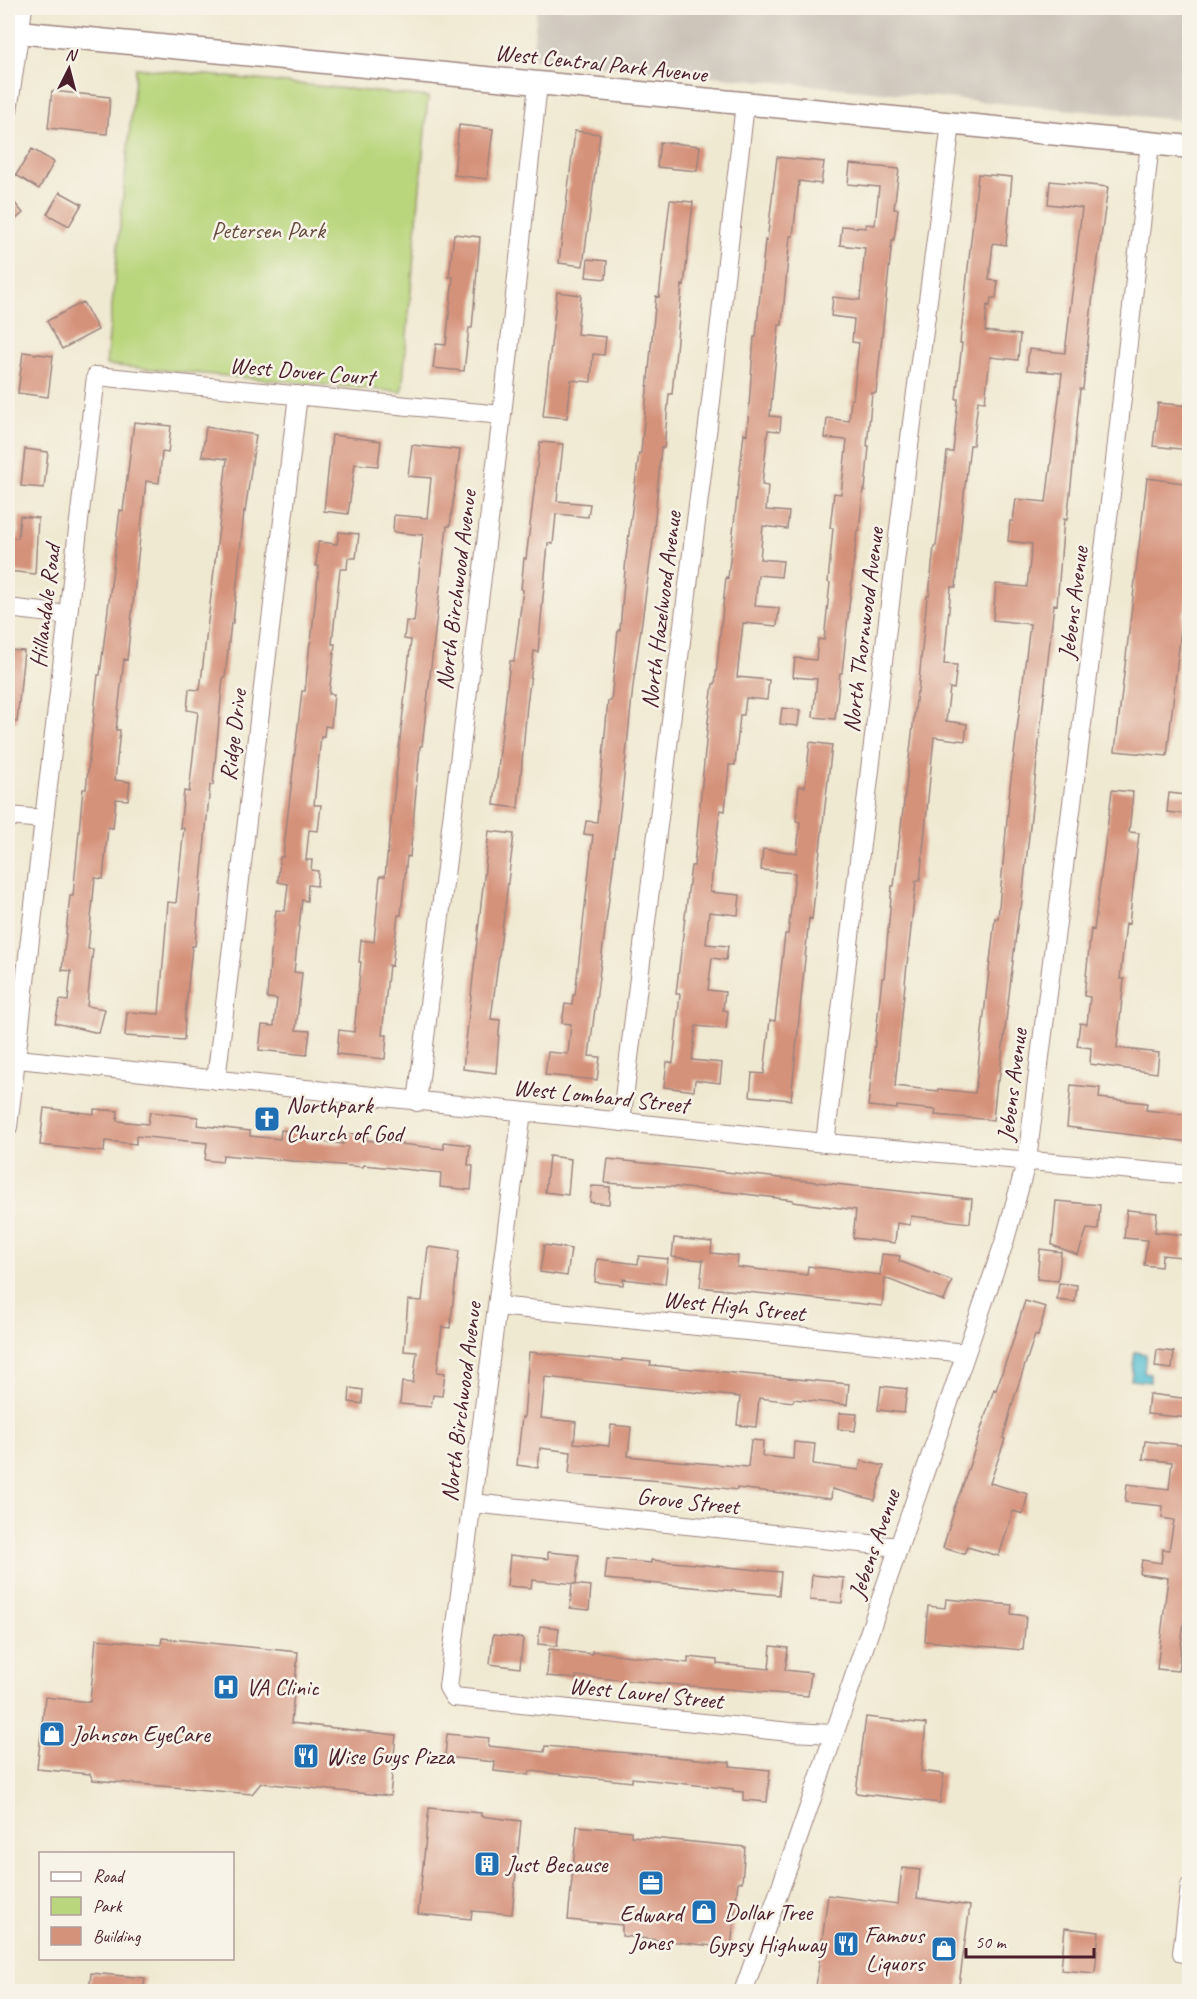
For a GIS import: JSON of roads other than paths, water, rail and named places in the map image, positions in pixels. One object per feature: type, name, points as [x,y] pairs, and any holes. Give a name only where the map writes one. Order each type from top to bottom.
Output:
[{"type":"street","points":[[8,111],[14,31],[22,8]]},
{"type":"street","name":"West Central Park Avenue","points":[[14,31],[1190,147]]},
{"type":"street","name":"North Birchwood Avenue","points":[[417,1102],[502,415],[538,84]]},
{"type":"street","name":"North Hazelwood Avenue","points":[[621,1122],[711,401],[744,104]]},
{"type":"street","name":"North Thornwood Avenue","points":[[825,1143],[906,469],[951,124]]},
{"type":"street","name":"Jebens Avenue","points":[[742,1992],[794,1853],[966,1353],[1004,1242],[1027,1160],[1114,470],[1150,143]]},
{"type":"street","name":"West Dover Court","points":[[96,376],[502,415]]},
{"type":"street","name":"Hillandale Road","points":[[8,1127],[12,1059],[44,819],[96,376]]},
{"type":"street","name":"Ridge Drive","points":[[216,1080],[298,395]]},
{"type":"street","points":[[8,608],[68,615]]},
{"type":"street","points":[[8,816],[44,819]]},
{"type":"street","name":"West Lombard Street","points":[[12,1059],[825,1143],[1190,1175]]},
{"type":"street","name":"North Birchwood Avenue","points":[[454,1697],[448,1687],[522,1112]]},
{"type":"street","name":"West High Street","points":[[497,1306],[966,1353]]},
{"type":"street","name":"Grove Street","points":[[472,1503],[899,1547]]},
{"type":"street","name":"West Laurel Street","points":[[454,1697],[790,1732],[834,1734]]},
{"type":"street","points":[[1186,1953],[1190,1886]]},
{"type":"water","points":[[1135,1352],[1146,1354],[1144,1372],[1150,1373],[1150,1382],[1131,1380]]},
{"type":"place","name":"Northpark Church of God","points":[[267,1119]]},
{"type":"place","name":"VA Clinic","points":[[226,1687]]},
{"type":"place","name":"Johnson EyeCare","points":[[52,1734]]},
{"type":"place","name":"Wise Guys Pizza","points":[[306,1756]]},
{"type":"place","name":"Just Because","points":[[487,1864]]},
{"type":"place","name":"Edward Jones","points":[[651,1883]]},
{"type":"place","name":"Dollar Tree","points":[[704,1912]]},
{"type":"place","name":"Gypsy Highway","points":[[846,1944]]},
{"type":"place","name":"Famous Liquors","points":[[944,1949]]},
{"type":"park label","name":"Petersen Park","points":[[268,230]]}]
